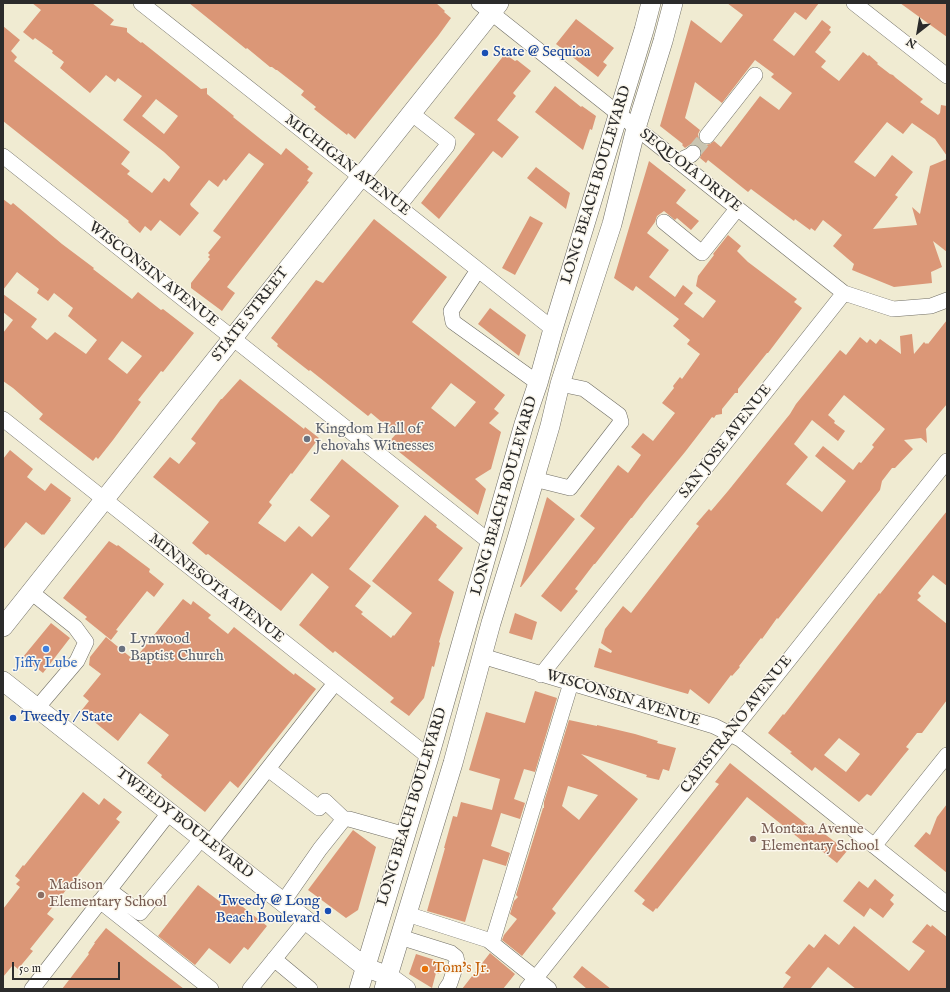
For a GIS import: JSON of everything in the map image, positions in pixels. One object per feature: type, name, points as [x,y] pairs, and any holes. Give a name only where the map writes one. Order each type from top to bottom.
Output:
[{"type":"main road","name":"LONG BEACH BOULEVARD","points":[[359,989],[429,758],[524,424],[538,383],[652,3]]},
{"type":"main road","name":"LONG BEACH BOULEVARD","points":[[383,985],[400,937],[452,762],[560,384],[612,224],[636,128],[673,3]]},
{"type":"main road","name":"STATE STREET","points":[[6,619],[31,592],[411,113],[490,6]]},
{"type":"main road","points":[[491,543],[496,548],[498,557],[484,609],[486,616],[491,622]]},
{"type":"main road","name":"TWEEDY BOULEVARD","points":[[3,681],[365,967],[383,985],[406,989]]},
{"type":"street","name":"MICHIGAN AVENUE","points":[[141,3],[553,330]]},
{"type":"street","points":[[854,3],[947,76]]},
{"type":"street","name":"SEQUOIA DRIVE","points":[[490,6],[618,114],[844,293]]},
{"type":"street","points":[[707,136],[755,75]]},
{"type":"street","points":[[398,206],[447,146],[448,142],[411,113]]},
{"type":"street","points":[[678,161],[693,153]]},
{"type":"street","name":"WISCONSIN AVENUE","points":[[3,156],[491,543]]},
{"type":"street","points":[[664,222],[702,253],[738,209]]},
{"type":"street","points":[[478,270],[451,311],[453,322],[538,383]]},
{"type":"street","points":[[844,293],[893,309],[931,306],[947,300]]},
{"type":"street","name":"SAN JOSE AVENUE","points":[[541,674],[844,293]]},
{"type":"street","points":[[534,478],[570,488],[621,422],[619,415],[584,389],[560,384]]},
{"type":"street","name":"MINNESOTA AVENUE","points":[[3,419],[429,758]]},
{"type":"street","name":"CAPISTRANO AVENUE","points":[[532,984],[947,461]]},
{"type":"street","points":[[31,592],[75,627],[86,642],[77,661],[37,708]]},
{"type":"street","name":"WISCONSIN AVENUE","points":[[482,656],[714,726],[740,739],[947,904]]},
{"type":"street","points":[[105,896],[140,913],[268,768],[335,683]]},
{"type":"street","points":[[492,943],[571,683]]},
{"type":"street","points":[[874,846],[947,755]]},
{"type":"street","points":[[268,768],[319,808],[325,801],[344,819],[406,834]]},
{"type":"street","points":[[32,989],[169,813]]},
{"type":"street","points":[[283,902],[320,849],[344,819]]},
{"type":"street","points":[[105,896],[210,989]]},
{"type":"street","points":[[407,914],[488,940],[532,984],[549,989]]},
{"type":"street","points":[[250,989],[306,920]]},
{"type":"street","points":[[400,937],[415,949],[447,961],[448,965],[441,989]]},
{"type":"street","points":[[400,937],[451,953],[456,957],[457,962],[446,989]]},
{"type":"street","points":[[274,959],[310,989]]},
{"type":"building","points":[[32,3],[92,3],[114,20],[110,25],[127,28],[127,32],[141,43],[142,42],[201,89],[207,88],[207,94],[263,141],[281,155],[286,148],[309,167],[307,169],[313,173],[307,181],[309,182],[227,287],[235,293],[222,311],[191,288],[191,283],[210,259],[208,257],[210,255],[208,253],[221,237],[213,231],[264,164],[249,153],[226,181],[224,179],[218,187],[209,180],[190,204],[199,213],[180,236],[160,220],[151,231],[145,226],[140,233],[128,222],[129,221],[3,121],[3,26],[20,40],[11,51],[17,57],[14,61],[130,152],[121,164],[130,171],[127,174],[152,193],[164,178],[169,182],[180,167],[164,152],[123,120],[142,96],[118,78],[115,82],[106,75],[90,93],[60,68],[64,62],[52,53],[53,51],[35,38],[33,40],[23,32],[41,10]],"holes":[[[156,99],[178,116],[164,134],[142,116]]]},
{"type":"building","points":[[189,3],[436,3],[451,18],[355,139],[348,133],[347,135],[314,109],[316,107],[301,95],[304,91],[277,70],[270,67],[247,48],[246,49]]},
{"type":"building","points":[[727,3],[819,3],[806,20],[795,12],[773,40],[794,56],[822,20],[831,27],[829,30],[831,32],[815,52],[826,61],[821,67],[839,81],[863,52],[868,56],[869,55],[878,63],[877,64],[923,99],[920,102],[938,115],[940,113],[941,105],[947,106],[947,156],[935,139],[912,123],[903,134],[887,122],[854,162],[875,177],[892,155],[913,172],[895,195],[898,197],[873,229],[917,225],[912,207],[920,214],[930,166],[947,159],[947,252],[933,241],[942,267],[931,272],[932,283],[894,287],[852,270],[854,264],[833,246],[842,235],[823,220],[815,231],[811,228],[810,230],[795,219],[794,221],[751,189],[748,192],[708,160],[706,163],[700,158],[702,151],[699,146],[696,144],[691,144],[685,148],[682,145],[683,144],[660,126],[691,20],[721,43],[743,15]],"holes":[[[755,60],[774,74],[771,77],[792,93],[779,110],[760,96],[721,147],[714,141],[705,145],[702,143],[698,134],[700,130],[685,118],[695,82],[722,103]]]},
{"type":"building","points":[[900,3],[947,3],[947,37]]},
{"type":"building","points":[[576,19],[614,48],[603,62],[607,65],[598,77],[556,44]]},
{"type":"building","points":[[505,54],[515,61],[517,60],[531,71],[513,93],[516,96],[497,120],[519,137],[502,158],[493,151],[439,219],[421,203],[475,134],[454,118]]},
{"type":"building","points":[[555,86],[581,107],[582,106],[596,116],[592,130],[590,129],[583,150],[535,112]]},
{"type":"building","points":[[649,161],[686,190],[676,203],[699,221],[691,230],[677,218],[675,220],[664,211],[657,216],[655,222],[647,233],[669,250],[649,277],[675,297],[683,285],[693,293],[684,304],[703,318],[716,301],[696,286],[698,276],[728,235],[741,246],[737,251],[748,262],[797,299],[794,302],[802,308],[768,353],[738,389],[738,393],[735,393],[722,409],[722,414],[716,415],[714,418],[712,417],[594,564],[575,589],[578,591],[561,612],[541,596],[595,528],[580,516],[618,465],[628,473],[641,455],[631,447],[643,433],[653,441],[675,413],[662,403],[674,388],[673,386],[680,377],[682,379],[700,354],[687,344],[690,340],[673,326],[679,319],[636,286],[633,291],[614,278]]},
{"type":"building","points":[[536,167],[570,193],[566,209],[527,178]]},
{"type":"building","points":[[3,199],[11,205],[13,203],[132,299],[138,292],[194,333],[163,372],[161,371],[138,400],[141,402],[113,440],[98,459],[96,457],[93,461],[39,419],[43,414],[3,381],[3,333],[13,320],[3,312],[3,294],[37,319],[31,327],[47,340],[55,332],[86,354],[97,340],[68,316],[73,308],[54,293],[48,301],[37,293],[39,289],[17,272],[3,290]],"holes":[[[122,341],[142,356],[127,374],[108,359]]]},
{"type":"building","points":[[530,216],[543,223],[515,275],[502,268]]},
{"type":"building","points":[[374,219],[447,277],[412,322],[505,395],[494,409],[499,413],[489,423],[501,432],[491,469],[475,479],[486,489],[478,515],[388,443],[396,434],[371,413],[368,416],[310,370],[309,371],[277,346],[278,344],[271,338],[316,280],[323,283]],"holes":[[[451,383],[476,402],[455,427],[431,408]]]},
{"type":"building","points":[[490,308],[526,335],[519,356],[478,324]]},
{"type":"building","points":[[947,320],[947,404],[926,429],[927,443],[921,438],[904,440],[913,449],[895,468],[892,468],[882,481],[880,490],[709,704],[690,689],[688,694],[594,667],[599,648],[611,653],[612,651],[601,643],[605,629],[623,606],[631,613],[699,526],[696,524],[709,509],[711,511],[728,491],[840,350],[846,355],[860,337],[867,343],[870,339],[876,344],[880,339],[901,354],[900,336],[912,334],[914,354],[924,342],[928,344]],"holes":[[[844,395],[885,429],[872,445],[874,447],[853,470],[823,446],[815,456],[846,481],[822,512],[786,484],[808,457],[794,444],[812,420],[838,441],[845,431],[834,423],[835,421],[828,415]]]},
{"type":"building","points":[[240,379],[304,429],[305,427],[319,438],[269,502],[272,505],[258,523],[285,542],[299,526],[312,537],[330,516],[310,500],[342,459],[399,506],[349,569],[371,586],[355,606],[363,612],[361,614],[391,638],[412,613],[372,581],[425,515],[437,525],[436,527],[463,548],[438,580],[454,592],[424,698],[409,716],[390,702],[394,698],[335,651],[333,653],[299,625],[329,587],[312,573],[281,611],[192,543],[209,522],[153,477],[170,457],[179,464],[196,443],[191,439],[221,399]]},
{"type":"building","points":[[10,450],[33,469],[27,477],[45,491],[51,483],[71,498],[71,500],[44,535],[26,522],[3,550],[3,459]]},
{"type":"building","points":[[547,497],[575,519],[520,587]]},
{"type":"building","points":[[947,511],[947,586],[933,575],[918,593],[921,596],[917,600],[947,624],[947,700],[922,733],[917,733],[906,747],[909,749],[871,796],[867,794],[859,802],[815,767],[812,771],[790,753],[792,752],[768,733],[783,714],[784,715],[879,593],[880,594]],"holes":[[[839,738],[860,754],[846,772],[824,755]]]},
{"type":"building","points":[[109,541],[117,546],[118,545],[150,569],[149,572],[164,584],[154,597],[147,591],[116,630],[118,631],[111,640],[85,619],[87,617],[63,598]]},
{"type":"building","points":[[183,599],[191,605],[193,601],[211,615],[208,618],[228,634],[234,627],[294,675],[295,673],[316,689],[238,788],[230,781],[205,812],[161,777],[162,775],[147,763],[169,735],[140,713],[118,741],[81,711],[89,701],[83,696],[101,674],[89,665],[90,657],[106,637],[134,660]]},
{"type":"building","points":[[515,613],[537,622],[532,640],[509,633]]},
{"type":"building","name":"Jiffy Lube","points":[[51,623],[70,638],[43,673],[23,657]]},
{"type":"building","points":[[535,691],[557,698],[535,772],[524,769],[514,799],[525,803],[520,819],[501,813],[491,846],[510,853],[506,866],[483,859],[465,922],[427,911],[453,816],[457,817],[461,802],[492,810],[500,779],[469,770],[486,712],[525,723]]},
{"type":"building","points":[[569,720],[635,734],[658,741],[657,743],[676,748],[669,771],[663,769],[659,780],[646,777],[647,775],[581,754],[638,799],[552,909],[556,913],[522,956],[502,940],[504,935],[517,919],[510,914],[514,901],[518,897],[516,895],[544,808],[544,802]],"holes":[[[568,786],[598,795],[579,820],[562,806]]]},
{"type":"building","points":[[730,763],[820,835],[822,832],[847,851],[837,863],[808,840],[805,843],[747,797],[653,912],[642,904],[645,900],[634,891],[719,784],[715,782]]},
{"type":"building","points":[[83,792],[99,805],[104,798],[122,812],[116,819],[120,822],[47,914],[54,919],[30,949],[33,951],[18,969],[13,965],[3,977],[3,909],[20,887],[16,884],[20,880],[15,876]]},
{"type":"building","points":[[947,804],[947,873],[914,846],[926,832],[930,835],[937,817]]},
{"type":"building","points":[[353,830],[376,847],[358,910],[346,918],[308,890]]},
{"type":"building","points":[[875,879],[894,895],[890,900],[894,904],[883,918],[870,908],[864,917],[843,901],[859,881],[868,888]]},
{"type":"building","points":[[198,885],[223,904],[229,896],[267,926],[248,950],[244,947],[230,964],[209,948],[195,965],[158,936]]},
{"type":"building","points":[[927,924],[931,927],[932,925],[947,937],[947,989],[856,989],[828,967],[810,989],[782,989],[791,977],[785,973],[809,944],[814,948],[825,934],[839,945],[854,926],[909,971],[925,951],[912,942]]},
{"type":"building","points":[[106,928],[184,989],[62,989],[89,954],[88,953],[94,943]]},
{"type":"building","points":[[490,953],[515,974],[503,989],[462,989]]},
{"type":"building","name":"Tom's Jr.","points":[[416,954],[438,961],[441,965],[439,974],[436,973],[432,988],[409,974]]},
{"type":"building","points":[[582,966],[611,989],[587,989],[573,977]]},
{"type":"tunnel","points":[[693,153],[707,136]]},
{"type":"place","name":"State @ Sequioa","points":[[485,53]]},
{"type":"place","name":"Kingdom Hall of Jehovahs Witnesses","points":[[307,439]]},
{"type":"place","name":"Jiffy Lube","points":[[46,649]]},
{"type":"place","name":"Lynwood Baptist Church","points":[[122,649]]},
{"type":"place","name":"Tweedy / State","points":[[13,718]]},
{"type":"place","name":"Montara Avenue Elementary School","points":[[753,839]]},
{"type":"place","name":"Madison Elementary School","points":[[41,895]]},
{"type":"place","name":"Tweedy @ Long Beach Boulevard","points":[[328,911]]},
{"type":"place","name":"Tom's Jr.","points":[[425,969]]}]
